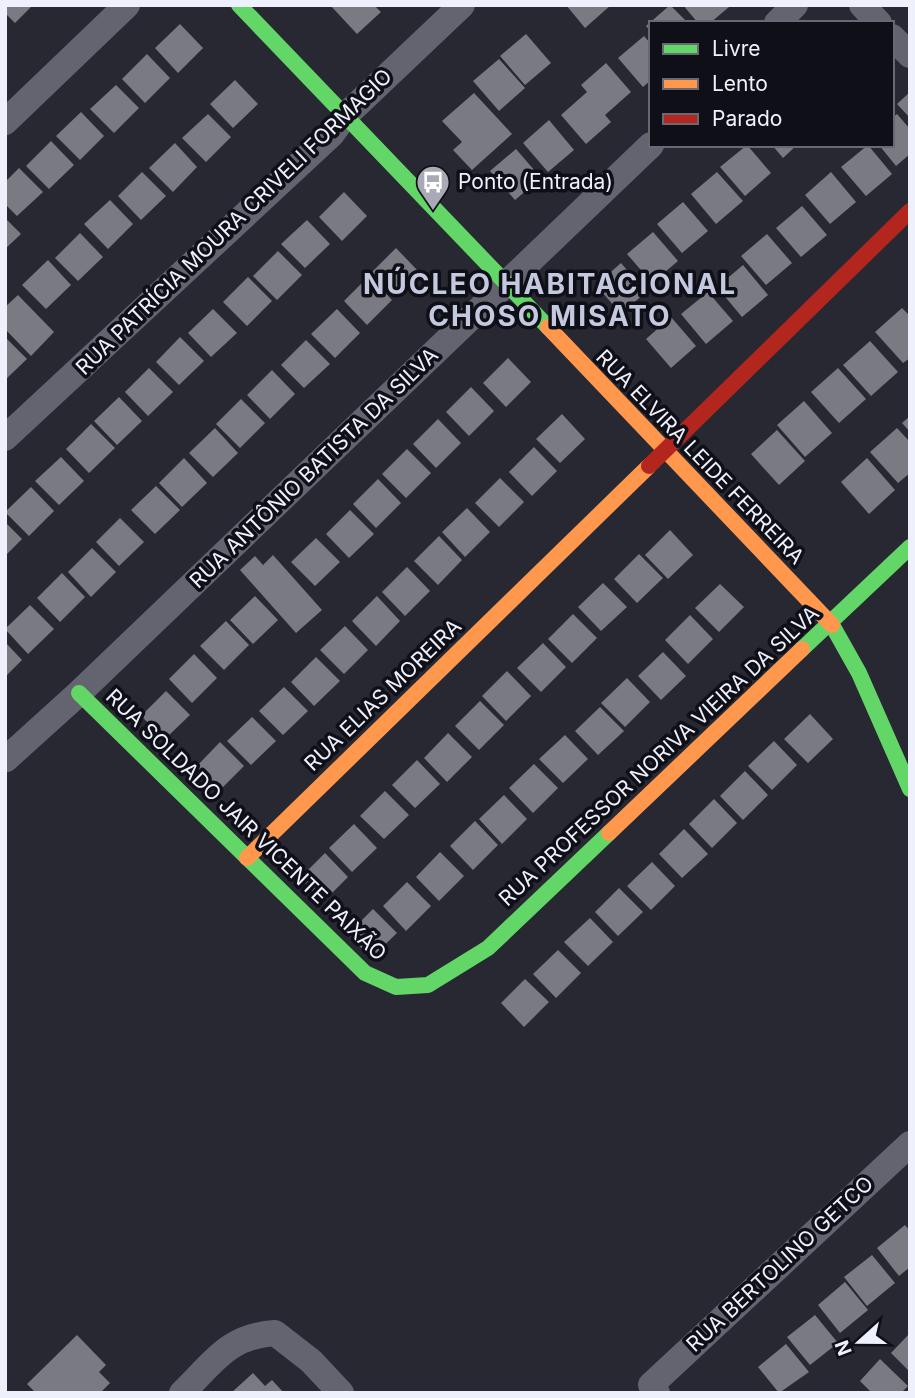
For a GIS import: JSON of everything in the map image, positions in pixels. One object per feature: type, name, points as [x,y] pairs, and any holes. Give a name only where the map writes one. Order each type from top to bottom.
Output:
[{"type":"street","points":[[5,122],[127,5]]},
{"type":"street","name":"RUA ELVIRA LEIDE FERREIRA","points":[[239,5],[831,623],[859,673],[910,789]]},
{"type":"street","name":"RUA PATRÍCIA MOURA CRIVELI FORMAGIO","points":[[5,438],[332,134],[345,116],[462,5]]},
{"type":"street","points":[[779,21],[795,5]]},
{"type":"street","points":[[862,5],[876,21]]},
{"type":"street","points":[[894,39],[910,55]]},
{"type":"street","name":"RUA ANTÔNIO BATISTA DA SILVA","points":[[6,760],[649,147]]},
{"type":"street","name":"RUA ELIAS MOREIRA","points":[[247,858],[910,211]]},
{"type":"street","name":"RUA PROFESSOR NORIVA VIEIRA DA SILVA","points":[[428,985],[488,948],[910,547]]},
{"type":"street","name":"RUA SOLDADO JAIR VICENTE PAIXÃO","points":[[79,693],[365,973],[396,987],[428,985]]},
{"type":"street","name":"RUA BERTOLINO GETCO","points":[[654,1389],[910,1144]]},
{"type":"street","points":[[182,1393],[234,1342],[253,1334],[275,1333],[311,1361],[341,1393]]},
{"type":"building","points":[[5,5],[33,5],[15,23],[5,13]]},
{"type":"building","points":[[330,5],[374,5],[381,12],[357,34]]},
{"type":"building","points":[[566,5],[611,5],[585,28]]},
{"type":"building","points":[[670,5],[686,21],[652,21]]},
{"type":"building","points":[[683,5],[729,7],[712,21],[696,21]]},
{"type":"building","points":[[180,24],[203,48],[178,73],[155,48]]},
{"type":"building","points":[[526,34],[551,63],[525,85],[500,56]]},
{"type":"building","points":[[644,36],[649,42],[649,82],[643,87],[618,58]]},
{"type":"building","points":[[147,54],[170,78],[145,103],[122,79]]},
{"type":"building","points":[[499,59],[525,88],[499,111],[473,81]]},
{"type":"building","points":[[606,63],[631,92],[605,115],[611,122],[586,144],[561,115],[587,92],[581,85]]},
{"type":"building","points":[[235,80],[258,104],[233,128],[210,104]]},
{"type":"building","points":[[116,85],[139,108],[114,133],[90,109]]},
{"type":"building","points":[[910,92],[910,118],[897,104]]},
{"type":"building","points":[[474,93],[512,134],[472,170],[453,150],[462,142],[442,121]]},
{"type":"building","points":[[81,112],[104,136],[80,160],[56,136]]},
{"type":"building","points":[[208,114],[231,137],[206,162],[182,138]]},
{"type":"building","points":[[897,114],[910,129],[910,154],[896,166],[881,147],[894,147],[894,116]]},
{"type":"building","points":[[549,120],[574,150],[548,172],[523,143]]},
{"type":"building","points":[[51,141],[74,165],[49,189],[26,166]]},
{"type":"building","points":[[175,143],[197,167],[173,192],[149,168]]},
{"type":"building","points":[[745,147],[749,147],[771,173],[745,196],[720,167]]},
{"type":"building","points":[[774,147],[795,147],[783,158]]},
{"type":"building","points":[[866,147],[870,147],[892,174],[866,196],[841,167]]},
{"type":"building","points":[[516,149],[541,178],[515,200],[490,171]]},
{"type":"building","points":[[19,168],[43,192],[17,216],[5,204],[5,182]]},
{"type":"building","points":[[142,172],[166,196],[141,220],[118,196]]},
{"type":"building","points":[[717,172],[743,201],[716,224],[691,194]]},
{"type":"building","points":[[831,172],[856,202],[830,224],[805,195]]},
{"type":"building","points":[[344,192],[367,216],[342,241],[319,217]]},
{"type":"building","points":[[110,200],[133,224],[108,249],[84,224]]},
{"type":"building","points":[[683,202],[708,231],[682,253],[657,224]]},
{"type":"building","points":[[802,206],[827,235],[801,257],[776,228]]},
{"type":"building","points":[[5,218],[21,234],[5,249]]},
{"type":"building","points":[[307,220],[330,244],[305,268],[281,244]]},
{"type":"building","points":[[653,232],[678,261],[652,283],[627,254]]},
{"type":"building","points":[[80,233],[103,257],[78,281],[55,258]]},
{"type":"building","points":[[767,234],[792,263],[766,285],[741,256]]},
{"type":"building","points":[[396,248],[419,272],[394,297],[371,273]]},
{"type":"building","points":[[278,251],[302,275],[277,300],[253,276]]},
{"type":"building","points":[[48,260],[71,285],[46,309],[22,285]]},
{"type":"building","points":[[621,263],[646,292],[621,314],[596,285]]},
{"type":"building","points":[[743,265],[768,295],[742,317],[717,287]]},
{"type":"building","points":[[369,276],[392,300],[367,325],[344,301]]},
{"type":"building","points":[[248,277],[272,301],[247,326],[223,302]]},
{"type":"building","points":[[708,292],[733,321],[706,344],[681,314]]},
{"type":"building","points":[[18,295],[54,332],[31,356],[5,329],[5,307]]},
{"type":"building","points":[[902,308],[910,316],[910,358],[903,363],[875,332]]},
{"type":"building","points":[[213,309],[237,333],[211,357],[188,333]]},
{"type":"building","points":[[337,309],[360,333],[335,358],[311,334]]},
{"type":"building","points":[[671,317],[696,346],[671,368],[646,339]]},
{"type":"building","points":[[5,337],[27,359],[5,380]]},
{"type":"building","points":[[180,337],[204,361],[179,385],[156,362]]},
{"type":"building","points":[[306,340],[330,364],[304,388],[281,365]]},
{"type":"building","points":[[870,341],[898,372],[871,396],[843,365]]},
{"type":"building","points":[[508,358],[531,382],[506,407],[483,383]]},
{"type":"building","points":[[149,368],[173,392],[148,416],[125,392]]},
{"type":"building","points":[[838,368],[866,399],[839,423],[811,392]]},
{"type":"building","points":[[272,370],[295,394],[270,419],[247,395]]},
{"type":"building","points":[[471,387],[494,411],[469,436],[446,412]]},
{"type":"building","points":[[119,397],[142,421],[117,445],[94,421]]},
{"type":"building","points":[[241,399],[265,423],[240,448],[216,424]]},
{"type":"building","points":[[804,401],[832,433],[805,457],[777,425]]},
{"type":"building","points":[[562,414],[585,439],[560,463],[536,439]]},
{"type":"building","points":[[910,416],[910,432],[902,423]]},
{"type":"building","points":[[438,419],[461,443],[436,468],[413,444]]},
{"type":"building","points":[[91,424],[115,448],[89,473],[66,449]]},
{"type":"building","points":[[215,428],[238,453],[213,477],[189,453]]},
{"type":"building","points":[[897,428],[910,442],[910,473],[898,483],[870,452]]},
{"type":"building","points":[[777,430],[805,461],[779,485],[751,454]]},
{"type":"building","points":[[534,447],[557,471],[532,496],[509,472]]},
{"type":"building","points":[[407,449],[431,473],[406,498],[382,474]]},
{"type":"building","points":[[61,457],[84,481],[59,505],[35,481]]},
{"type":"building","points":[[184,458],[207,483],[182,507],[159,483]]},
{"type":"building","points":[[867,458],[895,490],[869,514],[841,482]]},
{"type":"building","points":[[500,478],[524,502],[499,527],[475,503]]},
{"type":"building","points":[[378,479],[401,503],[376,528],[353,504]]},
{"type":"building","points":[[156,486],[180,510],[155,534],[131,510]]},
{"type":"building","points":[[31,487],[54,511],[29,536],[5,512]]},
{"type":"building","points":[[467,508],[490,532],[465,557],[442,532]]},
{"type":"building","points":[[350,510],[374,534],[349,558],[326,534]]},
{"type":"building","points":[[120,518],[144,542],[119,566],[96,542]]},
{"type":"building","points":[[5,522],[22,539],[5,556]]},
{"type":"building","points":[[670,530],[693,555],[668,579],[645,555]]},
{"type":"building","points":[[439,536],[462,560],[438,585],[414,561]]},
{"type":"building","points":[[316,538],[340,562],[315,586],[291,562]]},
{"type":"building","points":[[92,548],[116,572],[91,597],[68,572]]},
{"type":"building","points":[[639,554],[663,578],[637,603],[614,579]]},
{"type":"building","points":[[273,555],[322,610],[296,633],[240,570],[255,556],[263,565]]},
{"type":"building","points":[[407,567],[430,591],[405,616],[382,592]]},
{"type":"building","points":[[62,573],[85,597],[60,622],[37,598]]},
{"type":"building","points":[[603,583],[627,607],[601,631],[578,607]]},
{"type":"building","points":[[720,584],[744,607],[719,632],[695,608]]},
{"type":"building","points":[[255,596],[278,620],[253,644],[230,620]]},
{"type":"building","points":[[377,596],[400,621],[376,646],[352,621]]},
{"type":"building","points":[[30,605],[54,629],[28,654],[5,629]]},
{"type":"building","points":[[573,614],[597,638],[572,663],[548,639]]},
{"type":"building","points":[[690,615],[713,639],[688,664],[665,640]]},
{"type":"building","points":[[226,621],[249,645],[224,670],[200,646]]},
{"type":"building","points":[[345,626],[368,650],[344,674],[320,650]]},
{"type":"building","points":[[5,642],[22,660],[5,677]]},
{"type":"building","points":[[543,643],[566,667],[541,692],[517,668]]},
{"type":"building","points":[[663,652],[686,676],[661,700],[638,676]]},
{"type":"building","points":[[194,654],[217,678],[192,703],[169,679]]},
{"type":"building","points":[[316,657],[340,681],[314,706],[291,682]]},
{"type":"building","points":[[507,671],[531,696],[506,721],[482,696]]},
{"type":"building","points":[[627,678],[650,702],[625,727],[601,703]]},
{"type":"building","points":[[284,687],[308,711],[283,735],[259,711]]},
{"type":"building","points":[[166,691],[190,715],[165,739],[141,716]]},
{"type":"building","points":[[480,701],[504,725],[479,750],[455,726]]},
{"type":"building","points":[[600,707],[624,731],[598,755],[575,731]]},
{"type":"building","points":[[810,714],[833,739],[808,763],[784,739]]},
{"type":"building","points":[[252,717],[276,741],[251,765],[227,741]]},
{"type":"building","points":[[448,733],[472,757],[447,782],[424,758]]},
{"type":"building","points":[[565,735],[588,759],[563,783],[539,759]]},
{"type":"building","points":[[774,741],[797,765],[772,790],[748,766]]},
{"type":"building","points":[[220,742],[244,766],[219,791],[196,767]]},
{"type":"building","points":[[417,760],[440,784],[415,808],[392,785]]},
{"type":"building","points":[[534,764],[558,788],[533,813],[509,788]]},
{"type":"building","points":[[745,771],[768,795],[743,820],[720,796]]},
{"type":"building","points":[[385,791],[409,815],[384,839],[360,816]]},
{"type":"building","points":[[504,795],[527,819],[502,844],[479,819]]},
{"type":"building","points":[[714,799],[737,823],[712,848],[689,824]]},
{"type":"building","points":[[475,821],[498,845],[473,870],[450,846]]},
{"type":"building","points":[[354,824],[377,848],[352,872],[329,848]]},
{"type":"building","points":[[684,829],[708,854],[682,878],[659,854]]},
{"type":"building","points":[[440,852],[464,876],[439,901],[416,877]]},
{"type":"building","points":[[325,853],[348,877],[323,902],[300,878]]},
{"type":"building","points":[[652,862],[675,886],[651,910],[627,886]]},
{"type":"building","points":[[407,882],[431,906],[406,931],[383,906]]},
{"type":"building","points":[[619,888],[643,912],[618,936],[595,912]]},
{"type":"building","points":[[373,909],[397,933],[371,958],[348,934]]},
{"type":"building","points":[[590,918],[613,942],[588,966],[564,942]]},
{"type":"building","points":[[558,950],[581,973],[556,998],[533,974]]},
{"type":"building","points":[[525,979],[549,1002],[524,1027],[501,1003]]},
{"type":"building","points":[[905,1225],[910,1231],[910,1267],[899,1276],[877,1248]]},
{"type":"building","points":[[872,1255],[895,1283],[867,1306],[844,1277]]},
{"type":"building","points":[[845,1282],[868,1310],[840,1333],[818,1305]]},
{"type":"building","points":[[815,1315],[838,1343],[810,1365],[787,1337]]},
{"type":"building","points":[[910,1333],[910,1372],[891,1353]]},
{"type":"building","points":[[77,1335],[106,1365],[99,1372],[110,1383],[100,1393],[36,1393],[27,1384]]},
{"type":"building","points":[[786,1344],[809,1372],[779,1393],[758,1367]]},
{"type":"building","points":[[880,1359],[908,1386],[901,1393],[872,1393],[860,1381]]},
{"type":"building","points":[[253,1373],[265,1386],[272,1380],[284,1393],[231,1393]]},
{"type":"traffic: fast","points":[[239,5],[548,327]]},
{"type":"traffic: fast","points":[[802,649],[910,547]]},
{"type":"traffic: fast","points":[[832,625],[859,673],[910,789]]},
{"type":"traffic: fast","points":[[79,693],[365,973],[396,987],[428,985],[488,948],[609,833]]},
{"type":"traffic: slow","points":[[548,327],[832,625]]},
{"type":"traffic: slow","points":[[247,858],[649,466]]},
{"type":"traffic: slow","points":[[609,833],[802,649]]},
{"type":"traffic: jam","points":[[649,466],[910,211]]},
{"type":"place","name":"Ponto (Entrada)","points":[[433,212]]},
{"type":"district","name":"NÚCLEO HABITACIONAL CHOSO MISATO","points":[[550,300]]}]
